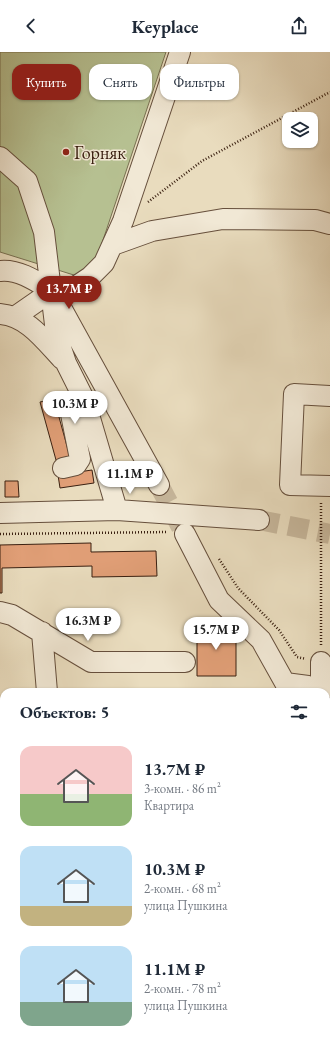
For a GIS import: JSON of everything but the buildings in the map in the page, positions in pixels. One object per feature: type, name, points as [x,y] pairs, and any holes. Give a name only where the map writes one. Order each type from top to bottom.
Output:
[{"type":"street","points":[[8,315],[52,290],[75,287],[90,277],[104,263],[113,245],[180,52]]},
{"type":"street","points":[[0,157],[28,181],[44,232],[56,333],[66,363],[85,401],[117,510]]},
{"type":"street","points":[[113,245],[152,231],[223,218],[315,220],[330,224]]},
{"type":"street","points":[[0,272],[6,271],[30,277],[52,290],[159,485]]},
{"type":"street","points":[[8,315],[29,325],[66,363]]},
{"type":"street","points":[[326,486],[290,484],[294,394],[330,396]]},
{"type":"street","points":[[63,468],[76,465],[80,458],[70,409],[76,403],[85,401]]},
{"type":"street","points":[[0,512],[117,510],[259,520]]},
{"type":"street","points":[[180,533],[218,600],[261,640],[285,683],[308,686],[311,688]]},
{"type":"street","points":[[0,612],[12,615],[90,662],[185,662]]},
{"type":"street","points":[[42,632],[47,688]]},
{"type":"street","points":[[321,662],[321,688]]},
{"type":"path","points":[[147,202],[202,161],[330,92]]},
{"type":"path","points":[[217,556],[238,588],[279,630],[297,658],[321,662],[326,486]]},
{"type":"path","points":[[0,534],[180,533]]},
{"type":"green space","name":"Горняк","points":[[0,52],[166,52],[162,64],[160,64],[160,70],[152,94],[152,64],[89,64],[89,100],[150,100],[94,267],[77,276],[0,252]]},
{"type":"tunnel","points":[[159,485],[181,527]]},
{"type":"tunnel","points":[[259,520],[330,534]]},
{"type":"place","name":"Горняк","points":[[66,152]]}]
